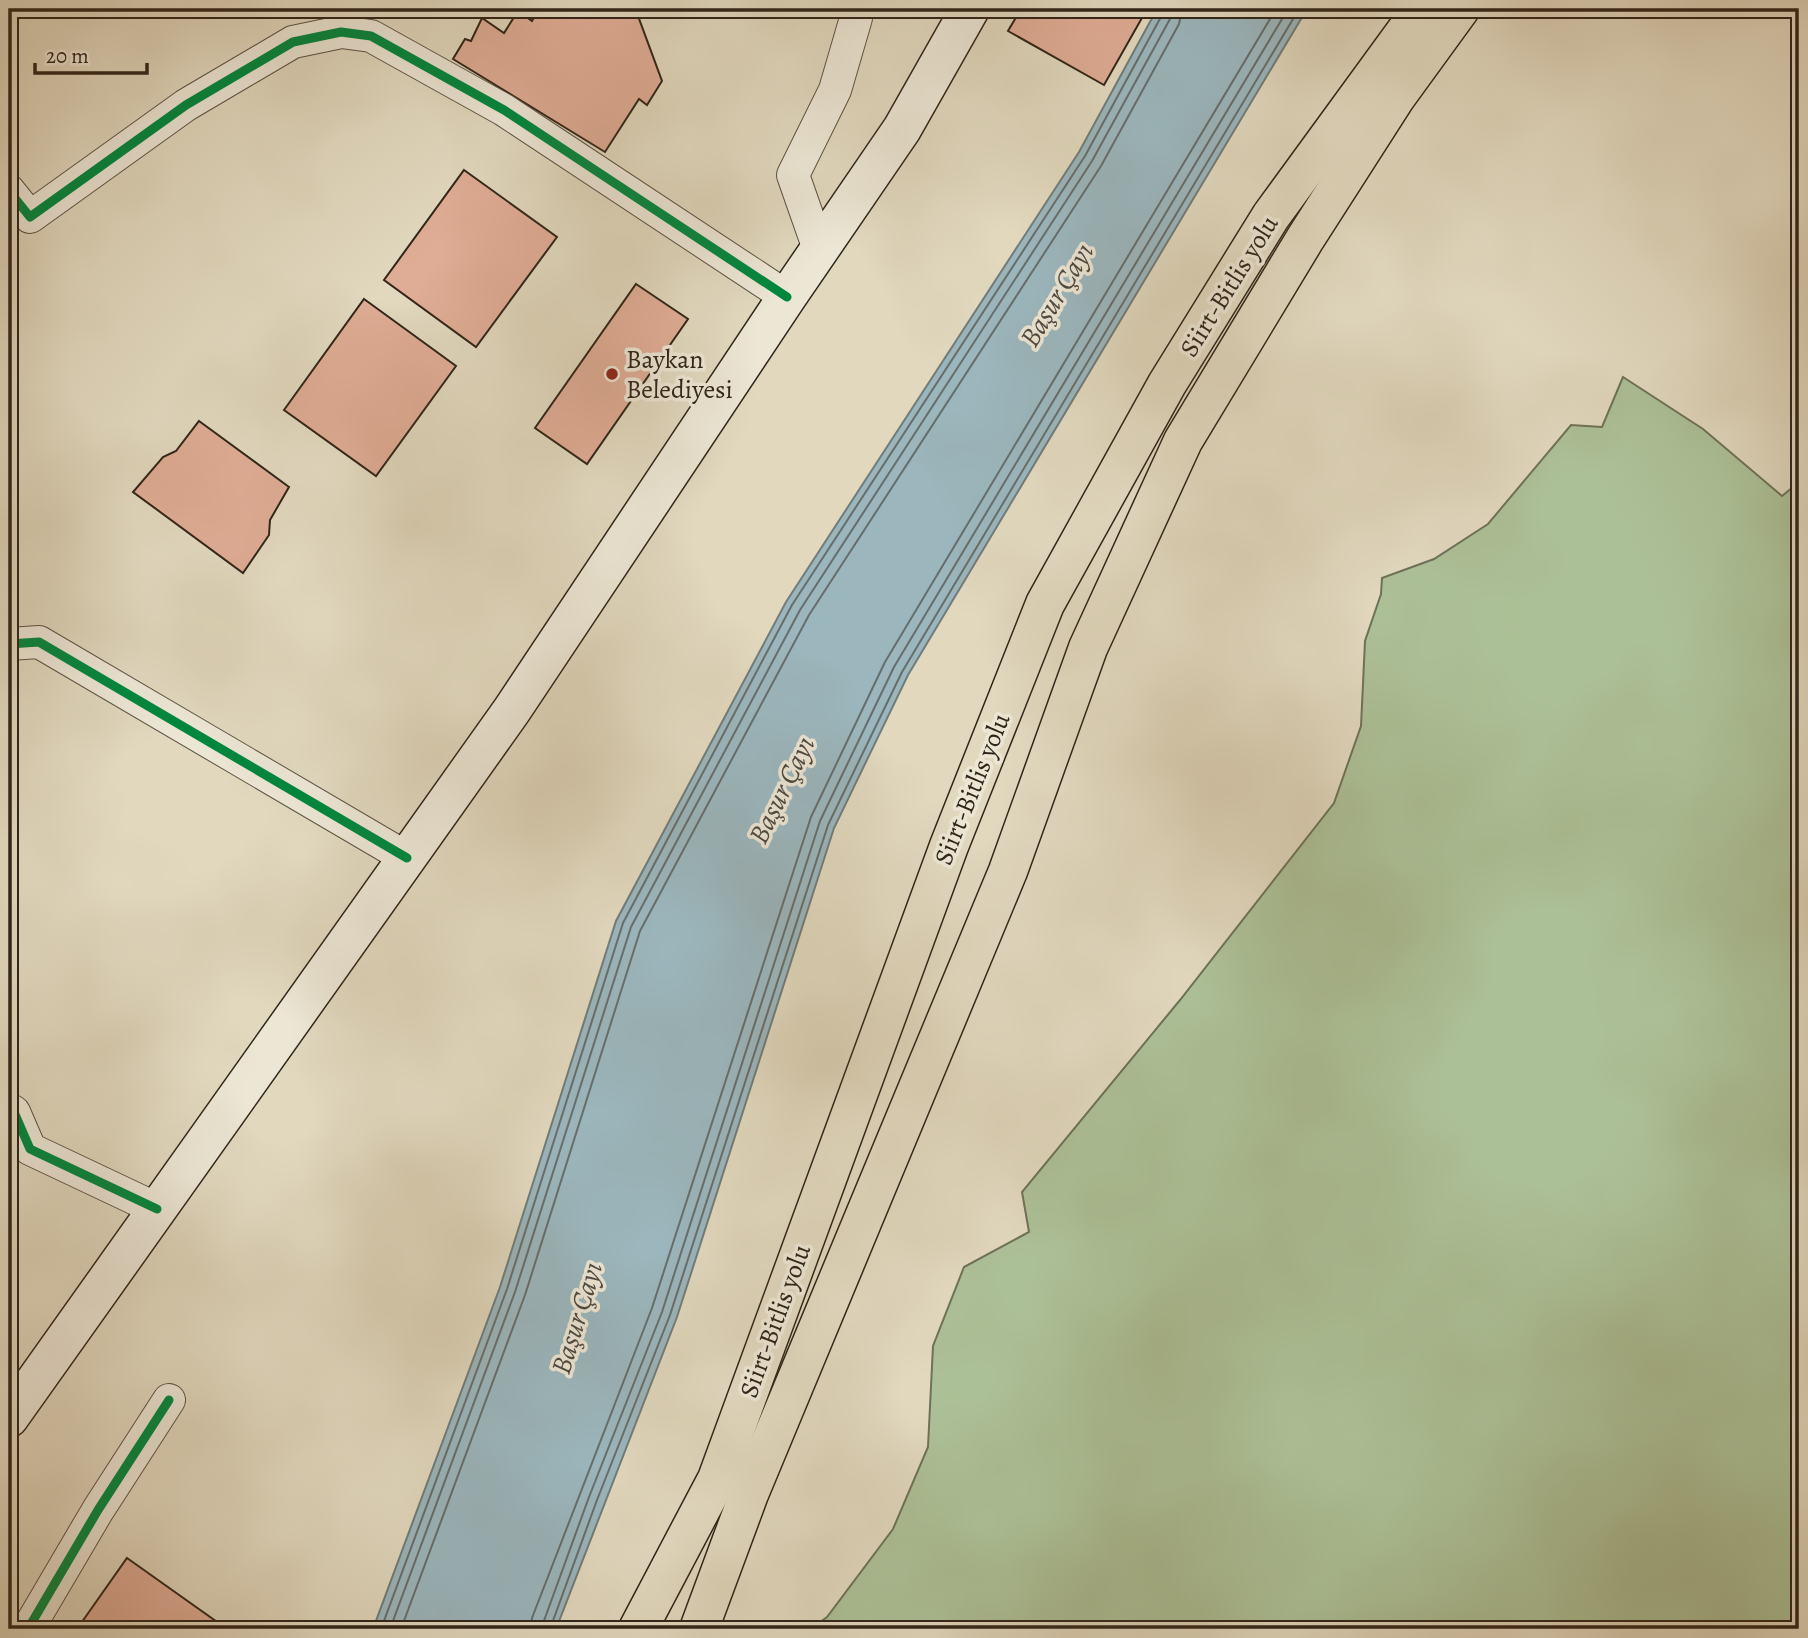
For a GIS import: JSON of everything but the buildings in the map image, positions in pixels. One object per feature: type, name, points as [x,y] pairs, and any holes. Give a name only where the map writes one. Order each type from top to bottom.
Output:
[{"type":"highway","name":"Siirt-Bitlis yolu","points":[[638,1629],[717,1479],[949,846],[1045,604],[1167,384],[1271,216],[1422,9]]},
{"type":"highway","name":"Siirt-Bitlis yolu","points":[[699,1629],[749,1494],[1008,870],[1088,648],[1183,441],[1305,239],[1396,97],[1460,9]]},
{"type":"main road","points":[[9,1418],[513,710],[902,129],[970,9]]},
{"type":"street","points":[[820,252],[793,174],[835,90],[856,18],[856,9]]},
{"type":"street","points":[[9,191],[30,216],[186,104],[293,42],[341,32],[371,36],[503,110],[787,297]]},
{"type":"street","points":[[9,644],[39,642],[407,858]]},
{"type":"street","points":[[9,1109],[14,1112],[30,1149],[157,1209]]},
{"type":"street","points":[[28,1629],[98,1510],[169,1400]]},
{"type":"green space","points":[[1623,377],[1703,429],[1782,496],[1799,482],[1799,1629],[811,1629],[827,1617],[893,1529],[928,1447],[933,1346],[964,1267],[1029,1232],[1022,1192],[1180,1000],[1334,803],[1361,726],[1365,641],[1381,594],[1382,578],[1434,559],[1488,524],[1571,425],[1602,427]]},
{"type":"water","name":"Başur Çayı","points":[[1157,9],[1307,9],[908,675],[834,828],[677,1317],[556,1629],[373,1629],[500,1287],[616,921],[786,602],[1079,152]]},
{"type":"cycle path","points":[[9,191],[30,217],[186,105],[293,42],[341,32],[371,36],[504,110],[787,297]]},
{"type":"cycle path","points":[[9,644],[39,642],[407,858]]},
{"type":"cycle path","points":[[9,1109],[14,1112],[30,1149],[157,1209]]},
{"type":"cycle path","points":[[28,1629],[98,1510],[169,1400]]},
{"type":"place","name":"Baykan Belediyesi","points":[[612,374]]}]
